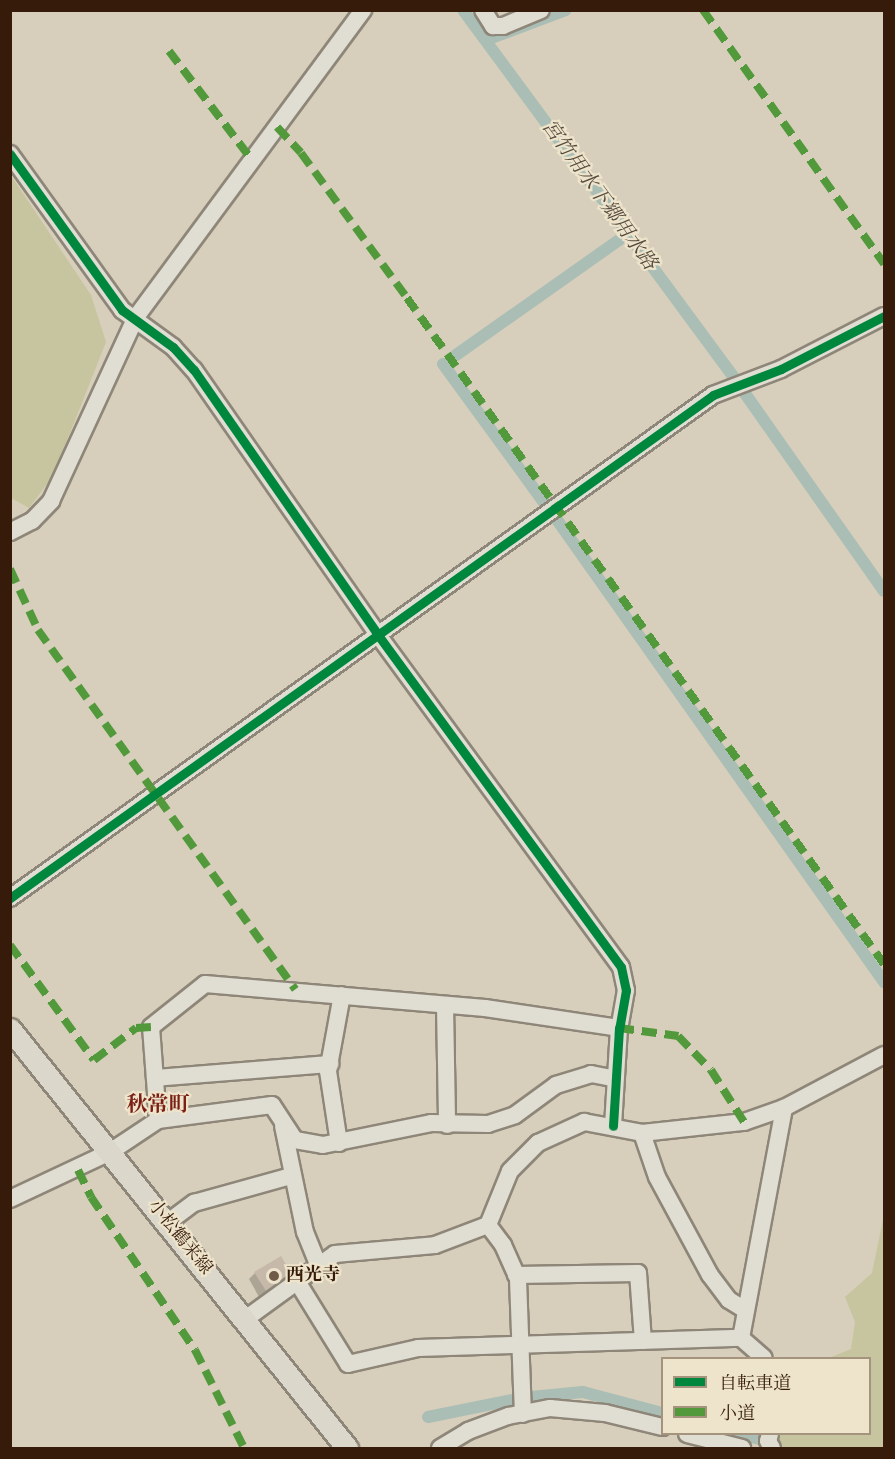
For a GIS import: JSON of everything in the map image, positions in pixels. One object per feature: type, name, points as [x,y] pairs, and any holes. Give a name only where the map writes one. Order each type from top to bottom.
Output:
[{"type":"main road","name":"小松鶴来線","points":[[10,1029],[347,1449]]},
{"type":"street","points":[[10,532],[32,521],[51,501],[135,316],[363,10]]},
{"type":"street","points":[[483,10],[493,26],[503,26],[542,10]]},
{"type":"street","points":[[10,154],[122,310],[135,316],[172,346],[194,370],[378,635],[621,968],[626,990],[619,1028],[614,1126]]},
{"type":"street","points":[[10,898],[713,395],[781,369],[885,316]]},
{"type":"street","points":[[158,1120],[151,1027],[205,984],[445,1005],[619,1028]]},
{"type":"street","points":[[339,1143],[330,1064],[342,995]]},
{"type":"street","points":[[445,1005],[447,1125]]},
{"type":"street","points":[[244,1320],[335,1254],[435,1245],[488,1225],[510,1172],[538,1143],[584,1122],[642,1133],[744,1122],[784,1108],[885,1055]]},
{"type":"street","points":[[155,1078],[330,1064]]},
{"type":"street","points":[[10,1199],[110,1152],[158,1120],[272,1105],[296,1140],[339,1143],[431,1124],[488,1124],[515,1115],[556,1085],[591,1074],[616,1079]]},
{"type":"street","points":[[741,1338],[784,1108]]},
{"type":"street","points":[[283,1122],[291,1176],[305,1232],[319,1267]]},
{"type":"street","points":[[642,1133],[657,1177],[710,1275],[729,1300],[746,1310]]},
{"type":"street","points":[[167,1223],[194,1203],[291,1176]]},
{"type":"street","points":[[488,1225],[503,1245],[516,1275],[522,1345],[523,1414]]},
{"type":"street","points":[[516,1275],[638,1273],[642,1341]]},
{"type":"street","points":[[298,1283],[348,1364],[418,1348],[741,1338],[762,1357]]},
{"type":"street","points":[[440,1449],[468,1431],[550,1408],[605,1413],[661,1427]]},
{"type":"street","points":[[691,1435],[742,1449]]},
{"type":"green space","points":[[10,174],[91,295],[106,342],[53,476],[29,508],[11,498]]},
{"type":"green space","points":[[884,1215],[884,1448],[779,1448],[774,1440],[776,1435],[871,1435],[871,1357],[831,1357],[851,1349],[855,1322],[845,1297],[872,1273]]},
{"type":"building","name":"西光寺","points":[[281,1256],[291,1273],[266,1291],[254,1272]]},
{"type":"waterway","name":"宮竹用水下郷用水路","points":[[463,10],[735,379]]},
{"type":"waterway","points":[[486,40],[566,10]]},
{"type":"waterway","points":[[456,355],[626,235]]},
{"type":"waterway","points":[[443,364],[546,505]]},
{"type":"waterway","name":"宮竹用水下郷用水路","points":[[744,392],[884,591]]},
{"type":"waterway","points":[[555,517],[884,982]]},
{"type":"waterway","points":[[531,1397],[583,1392],[661,1413]]},
{"type":"waterway","points":[[428,1417],[517,1399]]},
{"type":"waterway","points":[[742,1435],[760,1439]]},
{"type":"marked path","points":[[703,10],[884,264]]},
{"type":"marked path","points":[[169,51],[252,160]]},
{"type":"marked path","points":[[277,127],[301,153],[407,298],[884,964]]},
{"type":"marked path","points":[[10,569],[38,630],[295,989]]},
{"type":"marked path","points":[[10,945],[94,1060],[136,1028],[151,1027]]},
{"type":"marked path","points":[[619,1028],[678,1036],[711,1070],[744,1122]]},
{"type":"marked path","points":[[78,1170],[91,1197],[195,1350],[244,1448]]},
{"type":"cycle path","points":[[10,154],[122,310],[173,347],[194,370],[378,635],[621,967],[626,990],[619,1028],[613,1126]]},
{"type":"cycle path","points":[[10,898],[713,395],[781,369],[884,316]]},
{"type":"place","name":"西光寺","points":[[274,1276]]},
{"type":"district","name":"秋常町","points":[[158,1106]]}]
